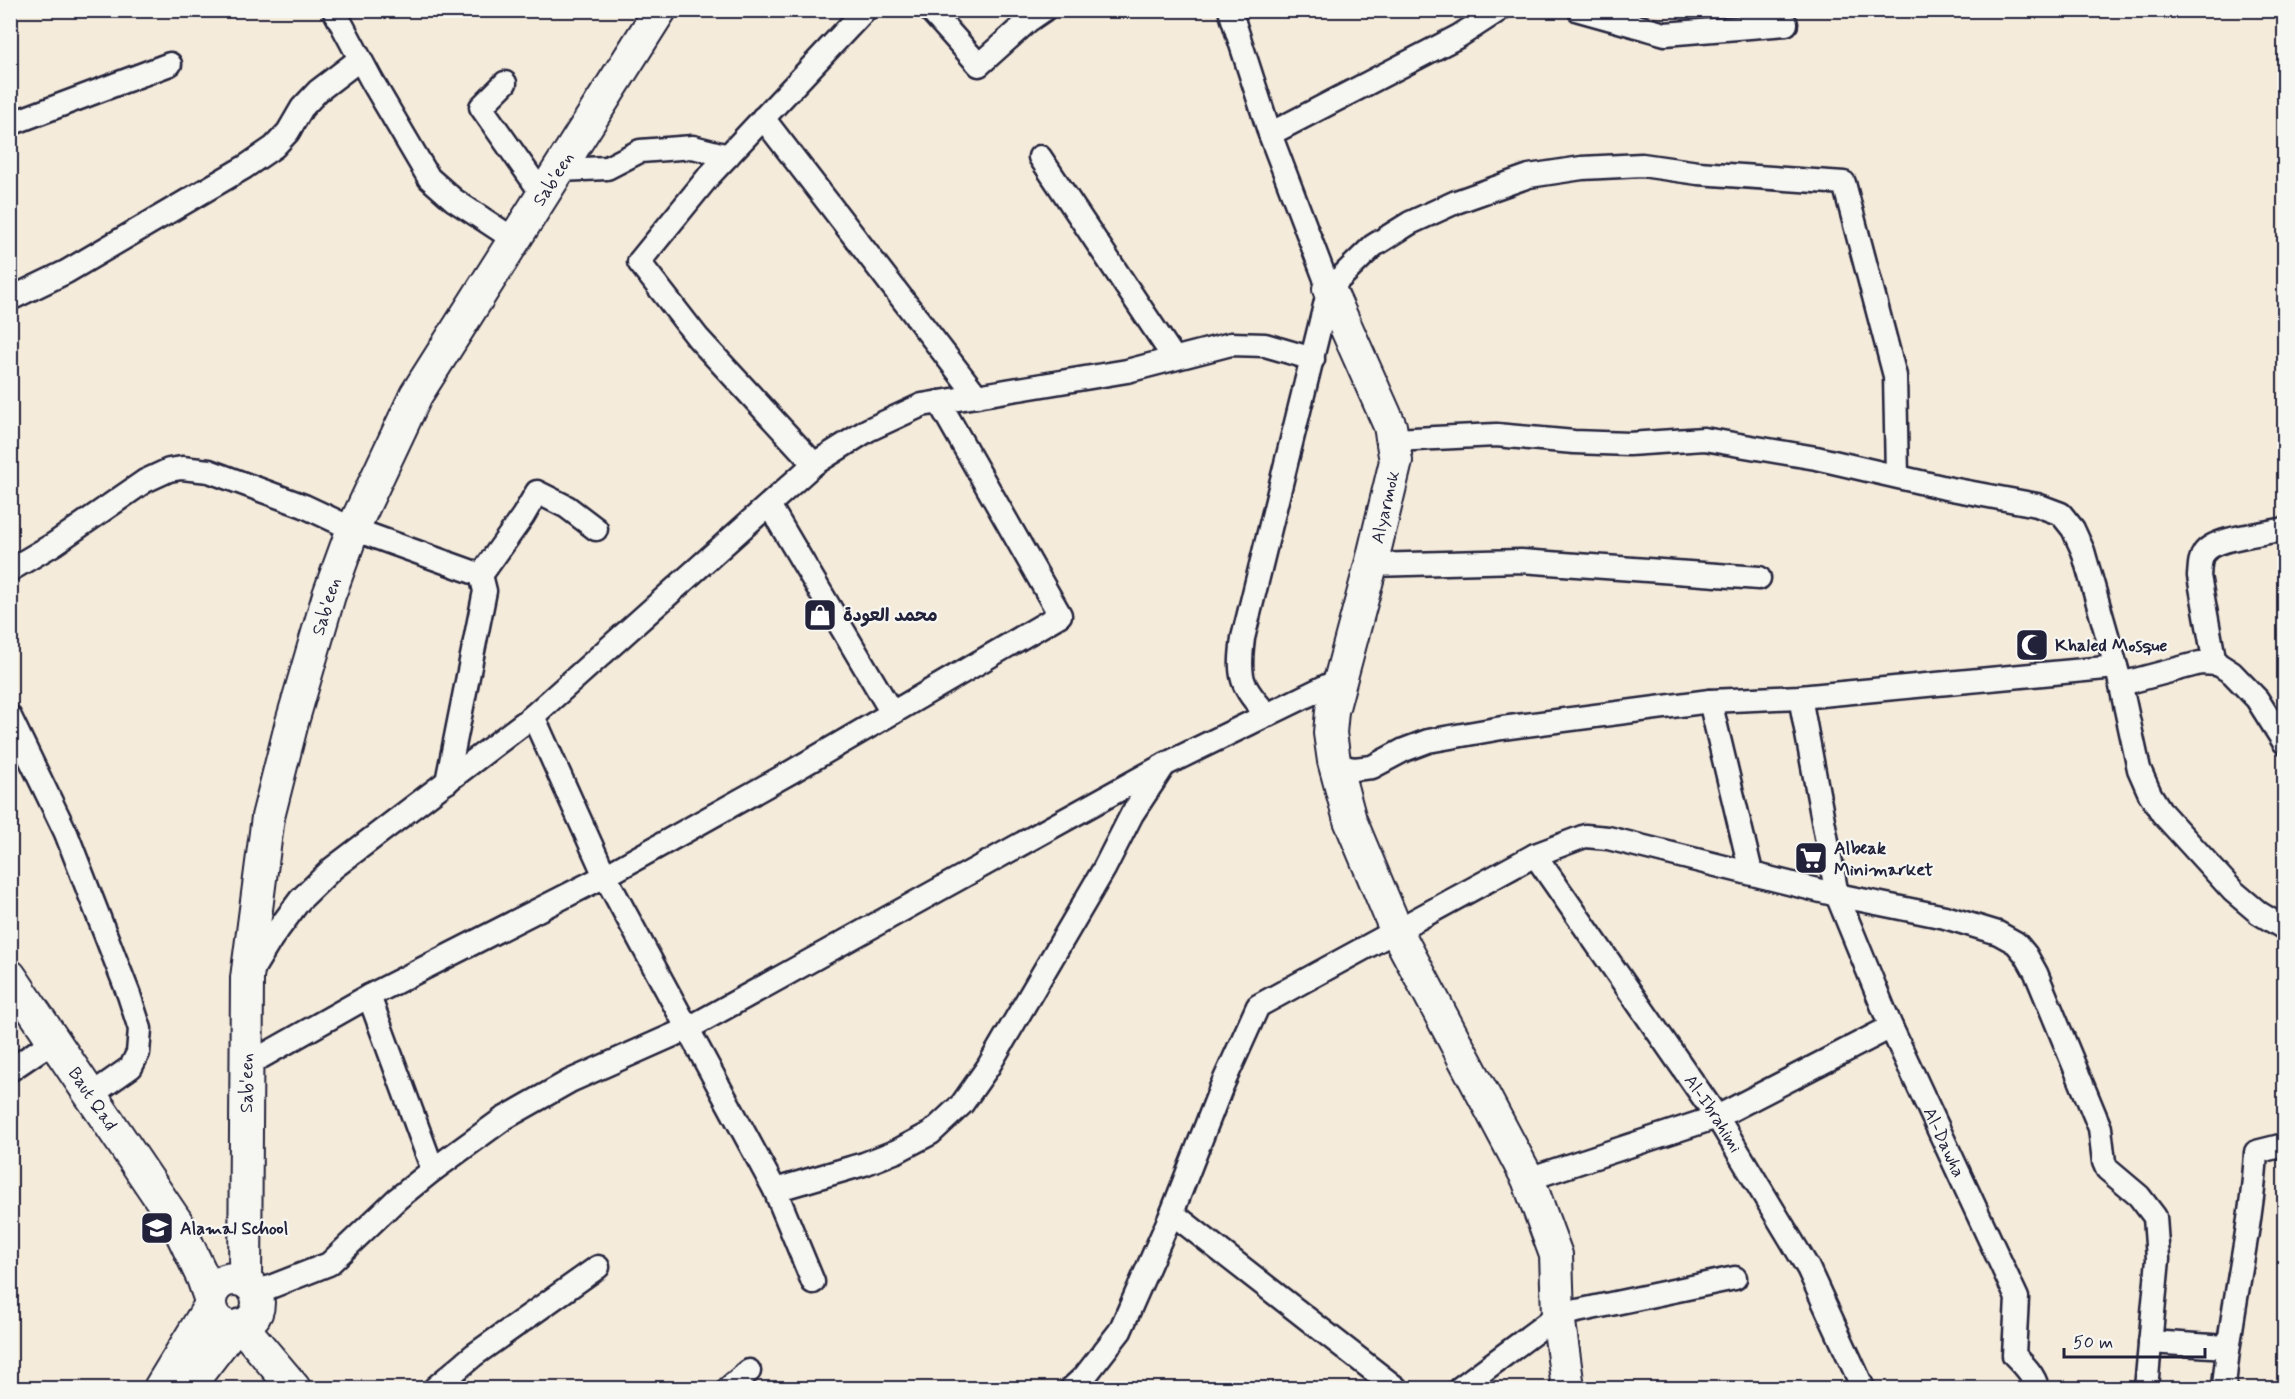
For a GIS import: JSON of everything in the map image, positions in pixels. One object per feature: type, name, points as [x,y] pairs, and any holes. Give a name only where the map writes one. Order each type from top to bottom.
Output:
[{"type":"street","points":[[334,10],[429,178],[454,200],[515,240]]},
{"type":"street","points":[[814,464],[698,338],[639,262],[728,156],[865,10]]},
{"type":"street","points":[[930,10],[979,65],[1028,21],[1044,10]]},
{"type":"street","name":"Alyarmok","points":[[1230,10],[1270,134],[1329,289],[1390,426],[1394,440],[1396,461],[1332,711],[1330,733],[1335,765],[1350,820],[1397,932],[1528,1179],[1556,1255],[1558,1315],[1568,1389]]},
{"type":"street","points":[[1270,134],[1459,36],[1499,10]]},
{"type":"street","points":[[1579,10],[1665,34],[1786,24]]},
{"type":"street","name":"Sab'een","points":[[235,1302],[247,1065],[247,978],[268,816],[326,605],[353,529],[416,395],[551,183],[649,15]]},
{"type":"street","points":[[10,299],[66,272],[245,167],[274,147],[288,132],[302,108],[318,91],[360,59]]},
{"type":"street","points":[[10,124],[170,64]]},
{"type":"street","points":[[505,83],[481,107],[551,183],[607,168],[640,151],[693,147],[728,156]]},
{"type":"street","points":[[763,118],[976,396]]},
{"type":"street","points":[[1040,157],[1174,358]]},
{"type":"street","points":[[1268,715],[1251,698],[1244,684],[1240,666],[1241,657],[1246,627],[1329,289],[1372,246],[1410,224],[1456,202],[1529,177],[1582,168],[1642,165],[1698,172],[1844,183],[1895,376],[1897,476]]},
{"type":"street","points":[[247,978],[300,900],[333,868],[533,716],[814,464],[868,430],[922,405],[1126,371],[1223,346],[1249,343],[1313,359]]},
{"type":"street","points":[[247,1065],[369,996],[605,876],[1060,615],[939,402]]},
{"type":"street","points":[[1394,440],[1496,435],[1629,444],[1704,439],[1816,458],[2037,505],[2061,514],[2073,529],[2084,551],[2118,676],[2139,769],[2150,794],[2162,813],[2233,891],[2259,913],[2284,928]]},
{"type":"street","points":[[10,570],[54,544],[146,481],[163,472],[182,468],[209,471],[304,506],[353,529],[481,575]]},
{"type":"street","points":[[447,782],[485,591],[481,575],[523,516],[537,492],[567,507],[596,530]]},
{"type":"street","points":[[769,505],[892,713]]},
{"type":"street","points":[[2215,664],[2199,576],[2200,562],[2204,552],[2225,541],[2284,529]]},
{"type":"street","points":[[1371,565],[1521,561],[1759,578]]},
{"type":"street","points":[[1335,765],[1354,769],[1372,767],[1404,750],[1428,741],[1502,728],[1710,701],[2118,676],[2200,663],[2215,664],[2232,673],[2257,699],[2284,742]]},
{"type":"street","points":[[160,1389],[235,1302],[329,1264],[397,1199],[503,1119],[570,1081],[687,1029],[1164,765],[1341,680]]},
{"type":"street","name":"Al-Dawha","points":[[1800,696],[1837,895],[1891,1027],[2017,1298],[2014,1355],[2037,1384],[2037,1389]]},
{"type":"street","points":[[1710,701],[1751,872]]},
{"type":"street","points":[[533,716],[605,876],[775,1190],[813,1282]]},
{"type":"street","points":[[10,717],[66,833],[140,1029],[138,1053],[131,1067],[91,1095]]},
{"type":"street","points":[[775,1190],[897,1152],[931,1133],[962,1104],[988,1067],[1104,869],[1132,814],[1164,765]]},
{"type":"street","points":[[1072,1389],[1085,1377],[1120,1331],[1172,1214],[1221,1088],[1258,1006],[1535,855],[1585,836],[1608,838],[1837,895],[1944,917],[1998,933],[2016,944],[2026,955],[2036,973],[2100,1128],[2104,1162],[2108,1169],[2139,1196],[2155,1217],[2158,1259],[2146,1389]]},
{"type":"street","name":"Al-Ibrahimi","points":[[1535,855],[1717,1117],[1808,1268],[1863,1389]]},
{"type":"street","name":"Baut Qad","points":[[10,976],[177,1223],[235,1302]]},
{"type":"street","points":[[369,996],[433,1170]]},
{"type":"street","points":[[1528,1179],[1717,1117],[1891,1027]]},
{"type":"street","points":[[10,1070],[53,1041]]},
{"type":"street","points":[[2224,1389],[2256,1152],[2284,1145]]},
{"type":"street","points":[[1172,1214],[1396,1389]]},
{"type":"street","points":[[435,1389],[474,1355],[598,1267]]},
{"type":"street","points":[[1461,1389],[1558,1315],[1735,1278]]},
{"type":"street","points":[[235,1302],[264,1335],[285,1377]]},
{"type":"street","points":[[187,1389],[235,1302]]},
{"type":"street","points":[[2150,1342],[2228,1347]]},
{"type":"street","points":[[729,1389],[749,1371]]},
{"type":"place","name":"محمد العودة","points":[[820,615]]},
{"type":"place","name":"Khaled Mosque","points":[[2032,645]]},
{"type":"place","name":"Albeak Minimarket","points":[[1811,858]]},
{"type":"place","name":"Alamal School","points":[[157,1228]]}]
